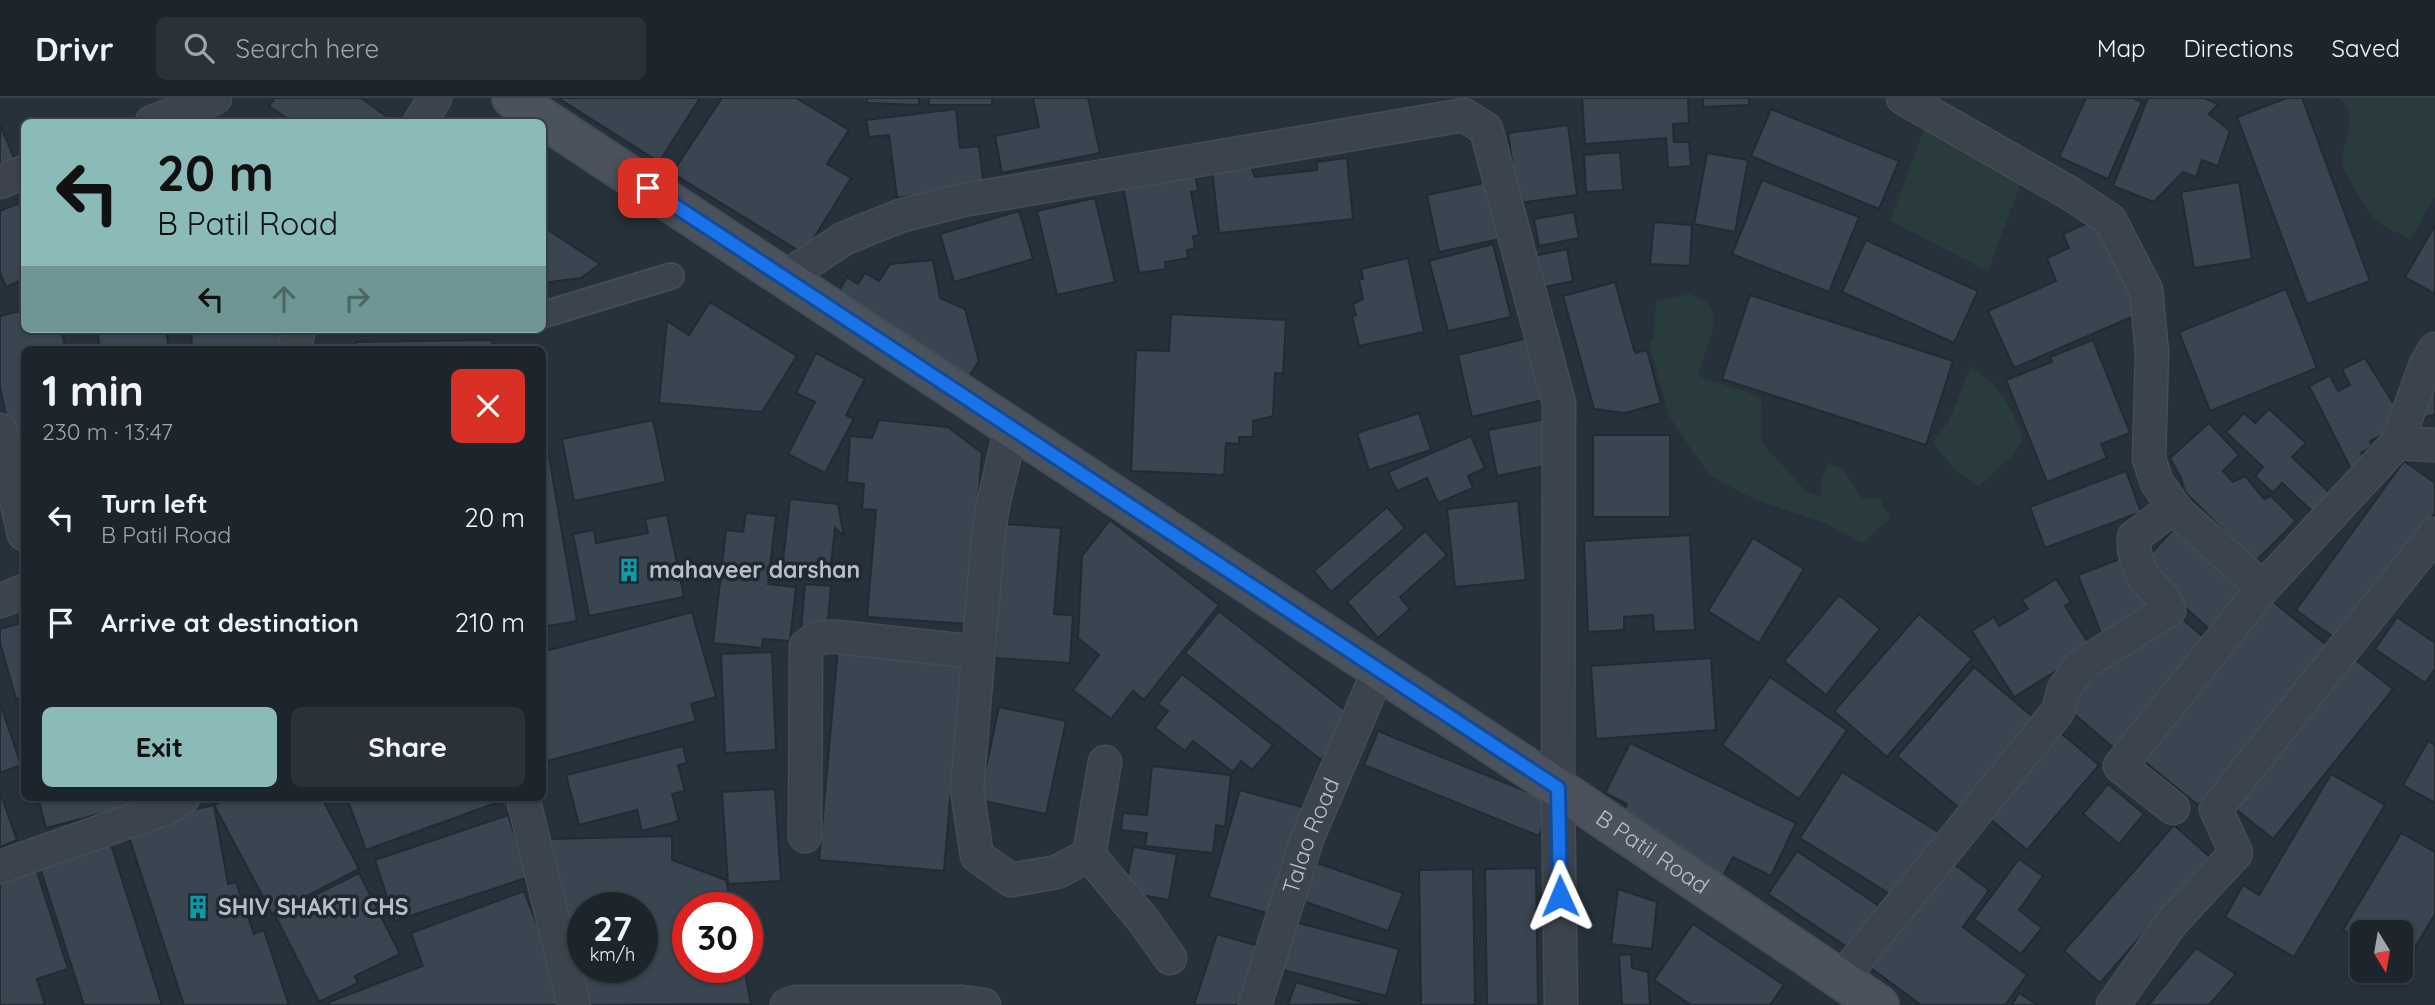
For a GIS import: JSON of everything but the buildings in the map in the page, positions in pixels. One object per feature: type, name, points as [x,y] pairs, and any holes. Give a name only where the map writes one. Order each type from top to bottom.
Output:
[{"type":"main road","name":"B Patil Road","points":[[512,98],[544,119]]},
{"type":"main road","name":"B Patil Road","points":[[546,120],[1558,788],[1879,1005]]},
{"type":"street","points":[[160,119],[215,98]]},
{"type":"street","points":[[421,119],[435,98]]},
{"type":"street","points":[[1903,98],[2071,194],[2110,220],[2146,290],[2152,352],[2148,459],[2157,483],[2174,507],[2263,588]]},
{"type":"street","points":[[784,278],[845,238],[900,216],[950,204],[1466,107],[1486,129],[1559,403],[1558,788],[1561,1005]]},
{"type":"street","points":[[0,181],[21,173]]},
{"type":"street","points":[[546,314],[671,276]]},
{"type":"street","points":[[2173,808],[2120,766],[2263,588],[2397,443],[2426,365],[2435,349]]},
{"type":"street","points":[[1012,428],[993,505],[978,652],[967,790],[977,856],[1011,880],[1057,872],[1089,855]]},
{"type":"street","points":[[0,430],[21,521]]},
{"type":"street","points":[[2397,443],[2435,445]]},
{"type":"street","points":[[1841,979],[2058,711],[2064,689],[2081,665],[2169,610],[2166,600],[2144,577],[2133,550],[2134,537],[2174,507]]},
{"type":"street","points":[[2113,1005],[2172,922],[2236,853],[2216,809],[2435,534]]},
{"type":"street","points":[[0,601],[21,592]]},
{"type":"street","points":[[805,836],[806,646],[825,636],[838,636],[978,652]]},
{"type":"street","name":"Talao Road","points":[[1255,1005],[1307,839],[1378,670]]},
{"type":"street","points":[[1105,762],[1089,855],[1144,921],[1170,958]]},
{"type":"street","points":[[0,867],[167,808],[178,801]]},
{"type":"street","points":[[524,801],[574,1005]]},
{"type":"street","points":[[787,1005],[796,1002],[962,1002],[984,1005]]},
{"type":"shaded area","points":[[2340,98],[2435,98],[2435,197],[2410,239],[2377,221],[2347,176],[2343,156],[2349,113]]},
{"type":"shaded area","points":[[1926,124],[2023,177],[1988,271],[1890,221]]},
{"type":"shaded area","points":[[1690,294],[1709,305],[1713,321],[1710,340],[1698,376],[1761,397],[1762,443],[1806,491],[1820,497],[1822,479],[1828,463],[1844,470],[1862,498],[1880,499],[1890,518],[1863,543],[1824,523],[1754,499],[1709,475],[1669,416],[1649,345],[1654,334],[1656,301]]},
{"type":"shaded area","points":[[1970,367],[1997,388],[2023,437],[2014,454],[1979,486],[1957,472],[1933,443],[1950,419]]},
{"type":"place","name":"mahaveer darshan","points":[[629,570]]},
{"type":"place","name":"SHIV SHAKTI CHS","points":[[198,907]]},
{"type":"route","points":[[648,188],[1558,788],[1560,896]]}]
